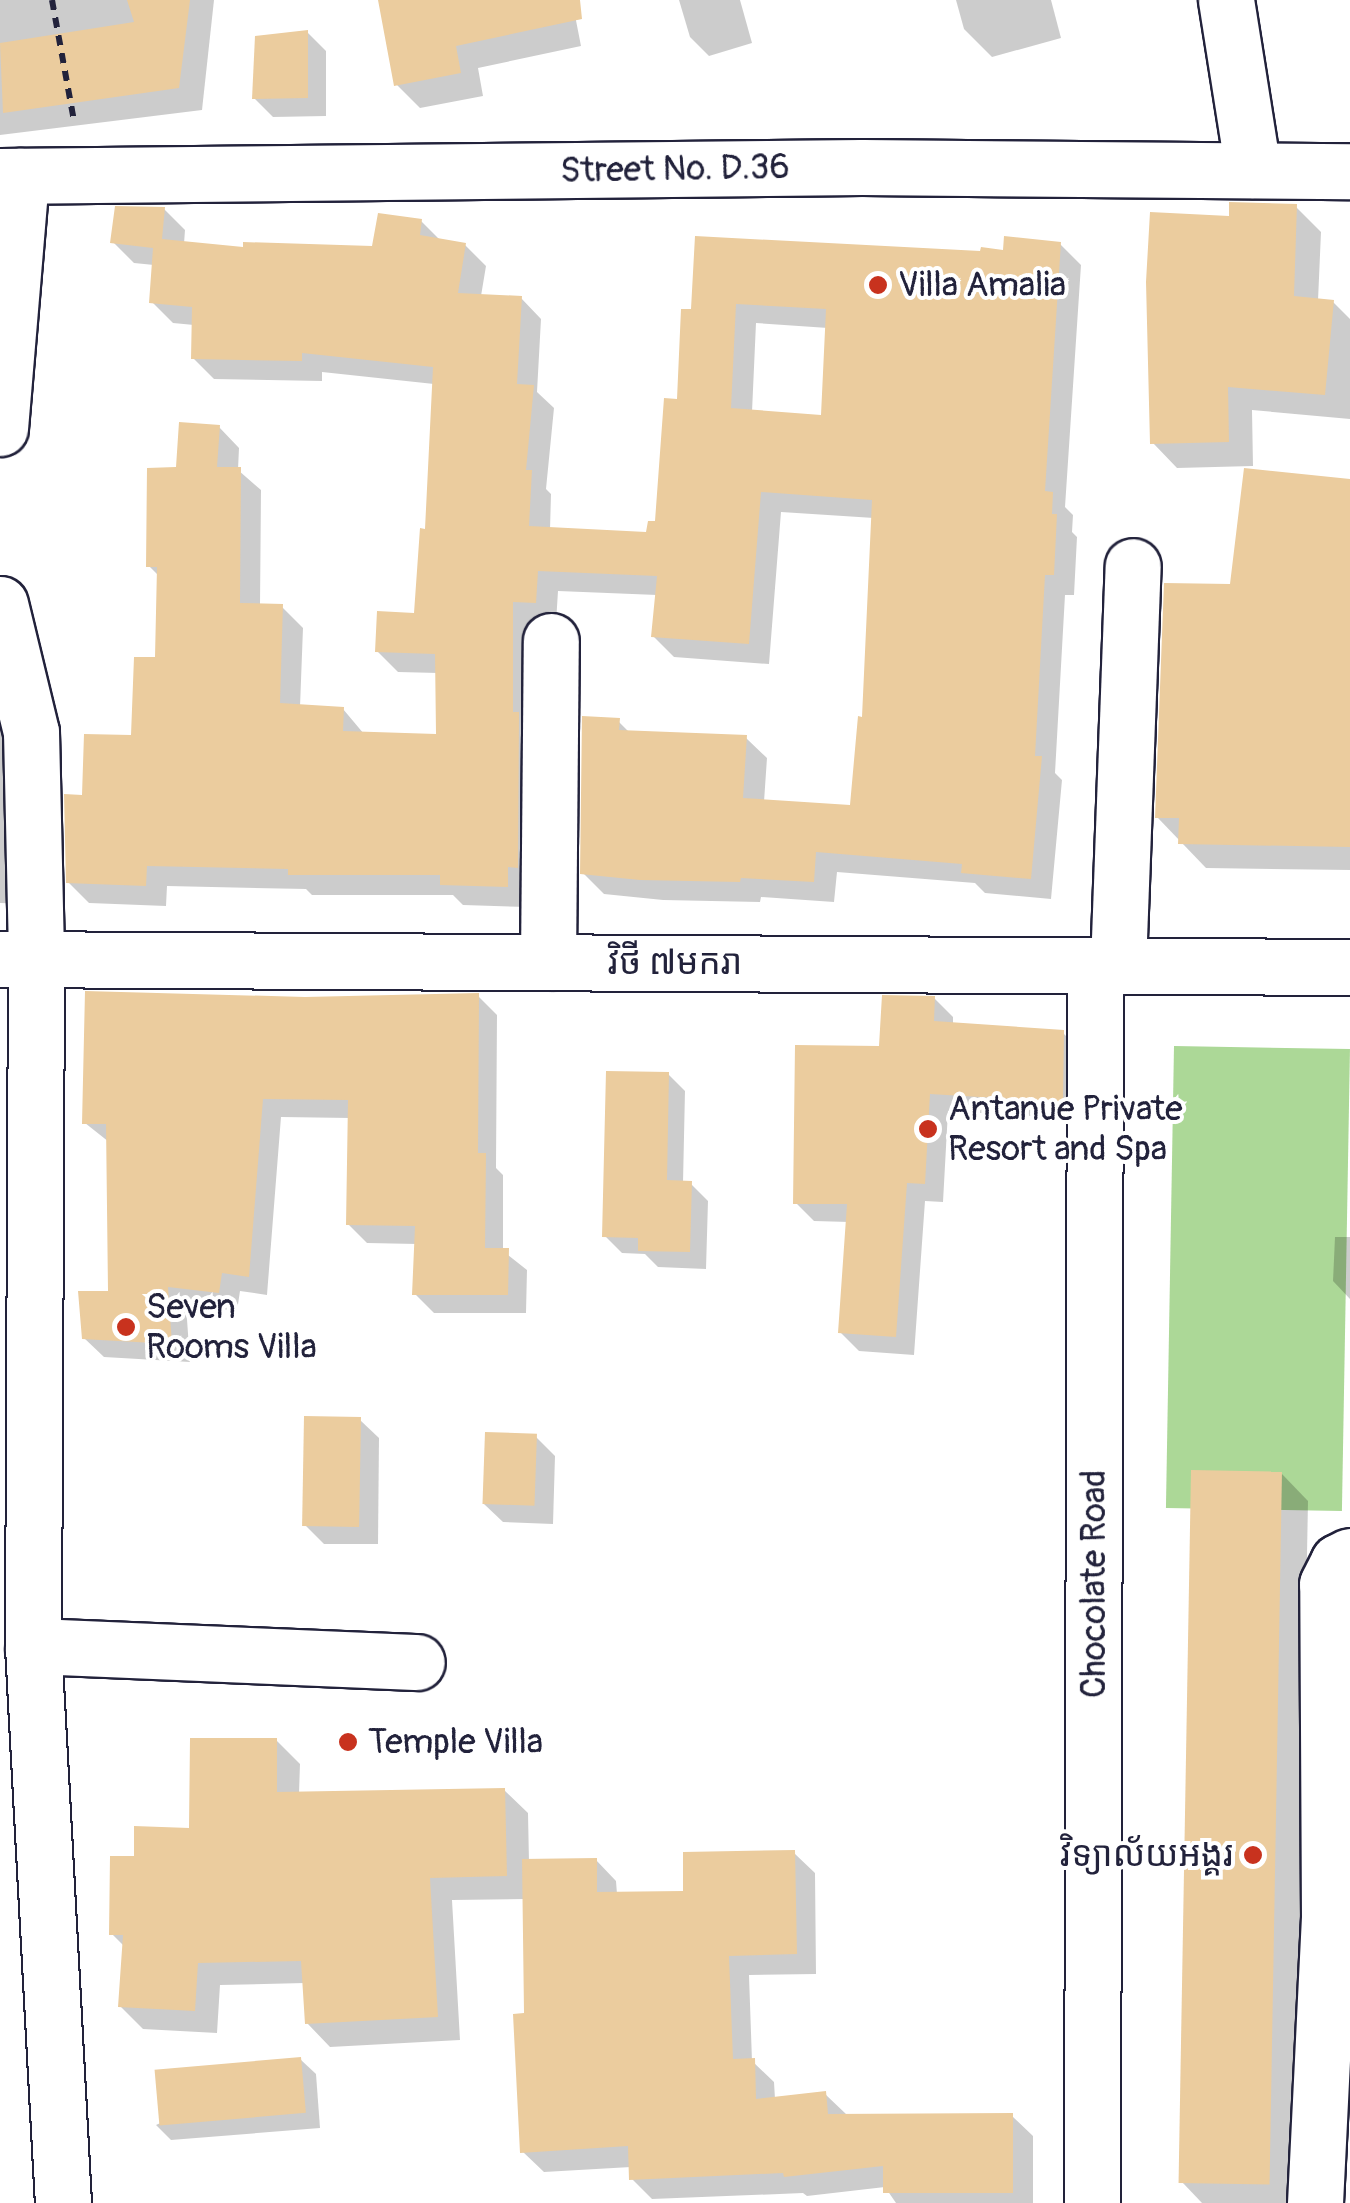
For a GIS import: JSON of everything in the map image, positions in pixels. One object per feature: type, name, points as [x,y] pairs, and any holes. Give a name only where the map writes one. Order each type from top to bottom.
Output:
[{"type":"street","points":[[1226,0],[1253,170]]},
{"type":"street","name":"Street No. D.36","points":[[10,176],[862,167],[1350,171]]},
{"type":"street","points":[[0,428],[10,176]]},
{"type":"street","name":"Chocolate Road","points":[[1092,2203],[1107,966],[1134,566]]},
{"type":"street","points":[[0,604],[31,732],[18,959],[33,1646],[63,2203]]},
{"type":"street","points":[[548,962],[551,641]]},
{"type":"street","name":"វិថី ៧មករា","points":[[18,959],[1350,967]]},
{"type":"street","points":[[1316,2203],[1340,1917],[1327,1584],[1338,1562],[1350,1556]]},
{"type":"street","points":[[33,1646],[418,1662]]},
{"type":"path","points":[[52,0],[84,176]]},
{"type":"green space","points":[[1174,1046],[1350,1049],[1342,1511],[1166,1508]]},
{"type":"building","points":[[127,0],[190,0],[179,88],[3,113],[0,43],[134,22]]},
{"type":"building","points":[[378,0],[580,0],[582,19],[456,46],[461,73],[394,86]]},
{"type":"building","points":[[308,30],[308,98],[252,99],[255,36]]},
{"type":"building","points":[[1229,202],[1297,204],[1294,296],[1334,300],[1325,395],[1228,387],[1229,442],[1150,444],[1146,282],[1150,212],[1229,216]]},
{"type":"building","points":[[115,206],[165,207],[162,239],[243,247],[243,242],[372,246],[378,213],[422,219],[420,235],[466,243],[458,293],[522,296],[517,384],[534,385],[526,470],[532,470],[529,526],[646,532],[648,521],[655,521],[664,398],[677,399],[681,309],[691,309],[695,236],[980,251],[981,247],[1003,250],[1004,236],[1061,242],[1045,491],[1053,492],[1052,514],[1057,514],[1054,575],[1045,575],[1035,756],[1042,756],[1031,879],[961,873],[962,864],[816,852],[814,882],[741,878],[740,882],[640,880],[580,874],[582,716],[620,718],[619,730],[747,735],[743,798],[850,805],[858,716],[862,717],[872,500],[761,492],[749,644],[651,637],[657,576],[538,571],[536,603],[513,602],[513,712],[519,712],[518,868],[508,867],[508,887],[440,885],[440,875],[288,875],[288,869],[147,866],[146,886],[66,883],[64,794],[82,795],[84,734],[131,735],[134,657],[155,657],[157,567],[146,567],[147,468],[176,467],[179,422],[220,425],[217,467],[241,467],[240,603],[283,604],[280,703],[344,707],[343,731],[436,734],[435,654],[375,652],[377,611],[414,613],[420,528],[425,529],[433,367],[302,353],[302,361],[191,359],[192,307],[149,303],[153,248],[110,243]],"holes":[[[736,304],[826,309],[821,415],[731,408]]]},
{"type":"building","points":[[1244,468],[1350,479],[1350,847],[1178,844],[1179,818],[1155,818],[1164,583],[1230,584]]},
{"type":"building","points":[[85,991],[305,997],[479,993],[478,1153],[486,1153],[485,1248],[509,1248],[508,1295],[412,1295],[415,1226],[346,1225],[348,1100],[263,1099],[249,1277],[222,1273],[219,1293],[168,1287],[172,1344],[82,1339],[78,1291],[108,1291],[106,1124],[82,1124]]},
{"type":"building","points":[[882,995],[935,996],[934,1021],[1064,1030],[1063,1102],[930,1094],[925,1184],[907,1183],[896,1337],[838,1333],[847,1204],[793,1204],[795,1045],[879,1046]]},
{"type":"building","points":[[606,1071],[669,1072],[667,1180],[692,1181],[690,1252],[638,1251],[638,1238],[602,1237]]},
{"type":"building","points":[[304,1416],[361,1417],[359,1527],[302,1526]]},
{"type":"building","points":[[485,1432],[537,1434],[534,1506],[482,1504]]},
{"type":"building","points":[[1191,1470],[1282,1472],[1270,2184],[1179,2183]]},
{"type":"building","points":[[190,1738],[277,1738],[277,1792],[505,1788],[507,1876],[430,1878],[438,2017],[305,2024],[301,1961],[198,1963],[195,2011],[118,2007],[123,1935],[109,1935],[110,1856],[134,1856],[134,1826],[189,1828]]},
{"type":"building","points":[[795,1850],[797,1954],[729,1956],[733,2059],[755,2058],[756,2099],[826,2091],[828,2114],[1013,2113],[1013,2193],[883,2193],[883,2166],[784,2177],[783,2173],[629,2180],[628,2146],[520,2153],[513,2014],[524,2013],[522,1859],[597,1858],[597,1892],[683,1891],[683,1852]]},
{"type":"building","points":[[301,2057],[306,2113],[159,2126],[155,2070]]},
{"type":"place","name":"Villa Amalia","points":[[878,285]]},
{"type":"place","name":"Antanue Private Resort and Spa","points":[[928,1129]]},
{"type":"place","name":"Seven Rooms Villa","points":[[126,1327]]},
{"type":"place","name":"Temple Villa","points":[[348,1742]]},
{"type":"place","name":"វិទ្យាល័យអង្គរ","points":[[1253,1855]]}]
